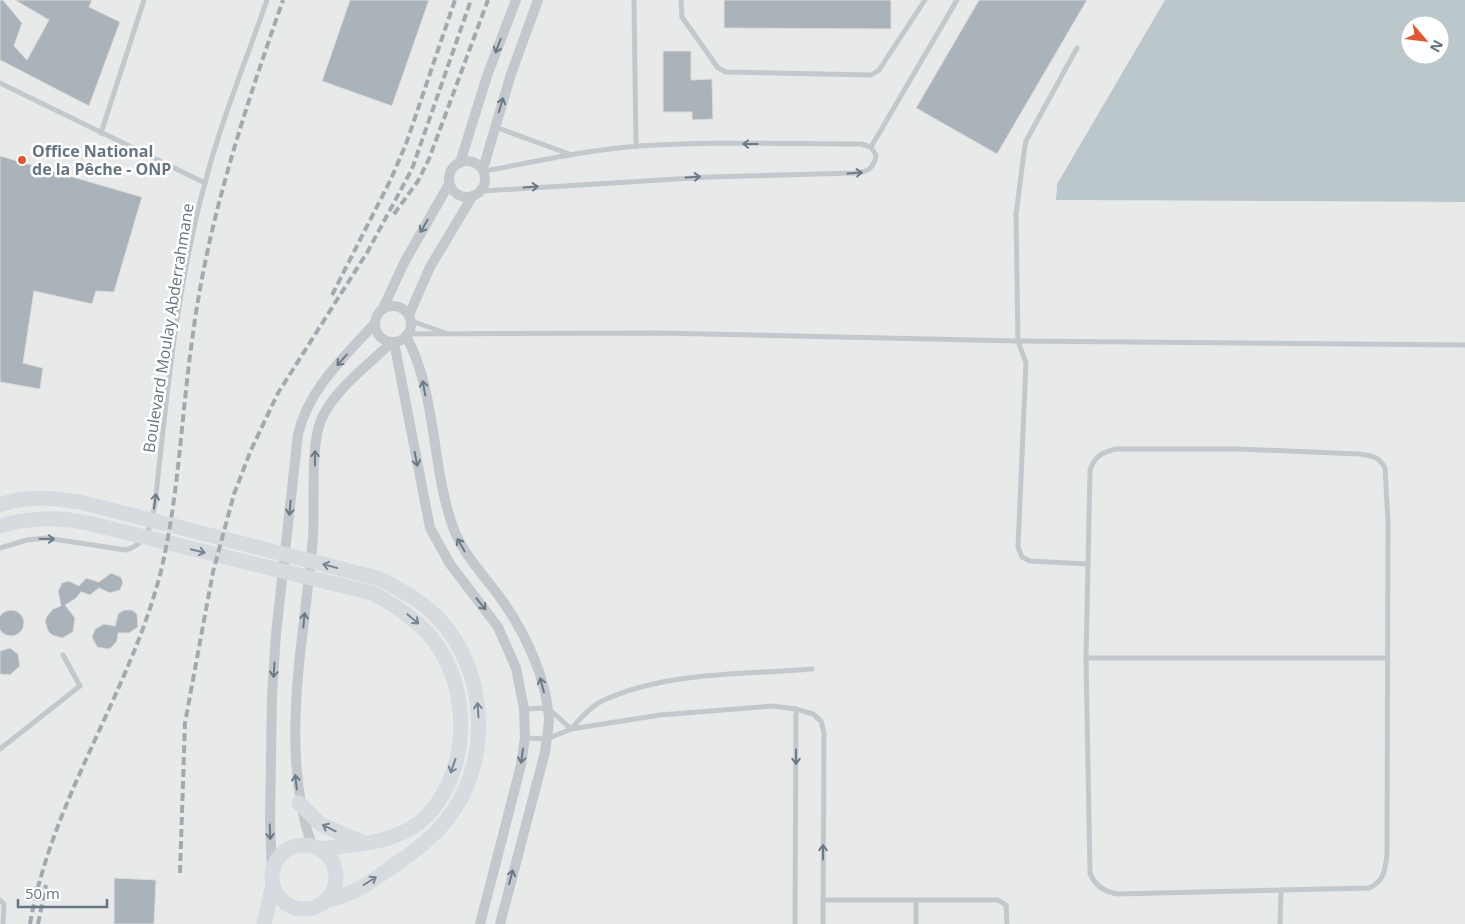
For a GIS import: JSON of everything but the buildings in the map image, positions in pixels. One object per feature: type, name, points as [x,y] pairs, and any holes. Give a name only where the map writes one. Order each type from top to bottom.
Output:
[{"type":"main road","points":[[0,505],[30,498],[61,499],[121,512],[377,578],[420,602],[440,620],[458,644],[476,690],[478,742],[472,772],[446,821],[428,840],[356,890],[326,900],[309,909],[297,909],[286,904],[278,896],[272,880]]},
{"type":"main road","points":[[0,526],[42,518],[60,518],[372,593],[400,608],[419,624],[435,642],[447,663],[457,690],[461,716],[460,739],[455,762],[446,786],[435,805],[420,822],[407,830],[365,843],[315,847],[297,846],[282,853],[277,859],[264,924]]},
{"type":"main road","points":[[300,803],[320,824],[365,843]]},
{"type":"main road","points":[[315,847],[329,857],[335,869],[333,889],[326,900]]},
{"type":"main road","points":[[302,924],[309,909]]},
{"type":"street","points":[[272,880],[270,821],[272,695],[276,634],[298,434],[307,406],[319,386],[374,324],[377,314],[383,308],[405,261],[450,184],[450,173],[460,163],[487,76],[516,0]]},
{"type":"street","points":[[450,184],[456,194],[467,198],[482,191],[486,180],[484,170],[494,127],[538,0]]},
{"type":"street","points":[[460,163],[474,162],[484,170]]},
{"type":"street","points":[[472,197],[430,267],[410,318],[407,335],[416,354],[424,381],[439,478],[453,528],[466,553],[517,622],[534,661],[548,708],[546,739],[500,924]]},
{"type":"street","points":[[383,308],[397,305],[405,309],[410,318]]},
{"type":"street","points":[[374,324],[379,336],[393,342]]},
{"type":"street","points":[[315,847],[300,803],[295,761],[301,649],[313,538],[317,432],[324,413],[334,400],[393,342],[407,335]]},
{"type":"street","points":[[393,342],[430,528],[450,564],[498,627],[516,668],[524,709],[525,738],[516,789],[480,924]]},
{"type":"lane","points":[[101,133],[144,0]]},
{"type":"lane","name":"Boulevard Moulay Abderrahmane","points":[[0,548],[20,542],[46,538],[126,550],[138,545],[145,538],[150,527],[155,505],[173,359],[189,255],[205,183],[267,0]]},
{"type":"lane","points":[[634,0],[636,147]]},
{"type":"lane","points":[[682,0],[682,17],[718,68],[726,72],[870,75],[879,70],[925,0]]},
{"type":"lane","points":[[871,147],[957,0]]},
{"type":"lane","points":[[1077,48],[1026,141],[1016,215],[1018,341],[1026,363],[1019,553],[1026,560],[1030,561],[1087,564]]},
{"type":"lane","points":[[0,83],[205,183]]},
{"type":"lane","points":[[494,127],[572,155]]},
{"type":"lane","points":[[482,191],[709,176],[864,172],[871,168],[875,161],[875,150],[862,144],[715,143],[636,147],[572,155],[484,170]]},
{"type":"lane","points":[[410,318],[455,335]]},
{"type":"lane","points":[[407,335],[659,333],[1018,341],[1465,346]]},
{"type":"lane","points":[[1116,449],[1238,449],[1376,457],[1385,468],[1388,521],[1388,658],[1387,854],[1384,876],[1377,884],[1369,888],[1118,894],[1109,892],[1094,882],[1090,873],[1086,658],[1090,471],[1094,460],[1106,451],[1116,449]]},
{"type":"lane","points":[[0,749],[80,686],[63,655]]},
{"type":"lane","points":[[1086,658],[1388,658]]},
{"type":"lane","points":[[571,729],[601,702],[646,685],[690,678],[812,669]]},
{"type":"lane","points":[[525,738],[546,739],[571,729],[705,710],[772,706],[796,709],[813,714],[823,725],[823,924]]},
{"type":"lane","points":[[524,709],[548,708],[571,729]]},
{"type":"lane","points":[[795,924],[796,709]]},
{"type":"lane","points":[[1280,924],[1281,890]]},
{"type":"lane","points":[[0,900],[4,904],[3,924]]},
{"type":"lane","points":[[823,900],[1002,901],[1006,906],[1007,924]]},
{"type":"lane","points":[[916,900],[916,924]]},
{"type":"shaded area","points":[[0,0],[1165,0],[1057,184],[1056,200],[1465,202],[1465,924],[0,924]]},
{"type":"shaded area","points":[[1165,0],[1465,0],[1465,202],[1056,200],[1057,184]]},
{"type":"railway","points":[[30,924],[41,878],[55,833],[131,660],[161,571],[172,514],[188,370],[207,253],[228,168],[283,0]]},
{"type":"railway","points":[[332,295],[391,179],[406,144],[455,0]]},
{"type":"railway","points":[[180,873],[185,723],[213,572],[234,494],[251,450],[278,393],[368,251],[412,169],[471,0]]},
{"type":"railway","points":[[394,214],[418,181],[429,159],[488,0]]},
{"type":"railway","points":[[38,924],[46,885]]},
{"type":"place","name":"Office National de la Pêche - ONP","points":[[22,160]]}]
